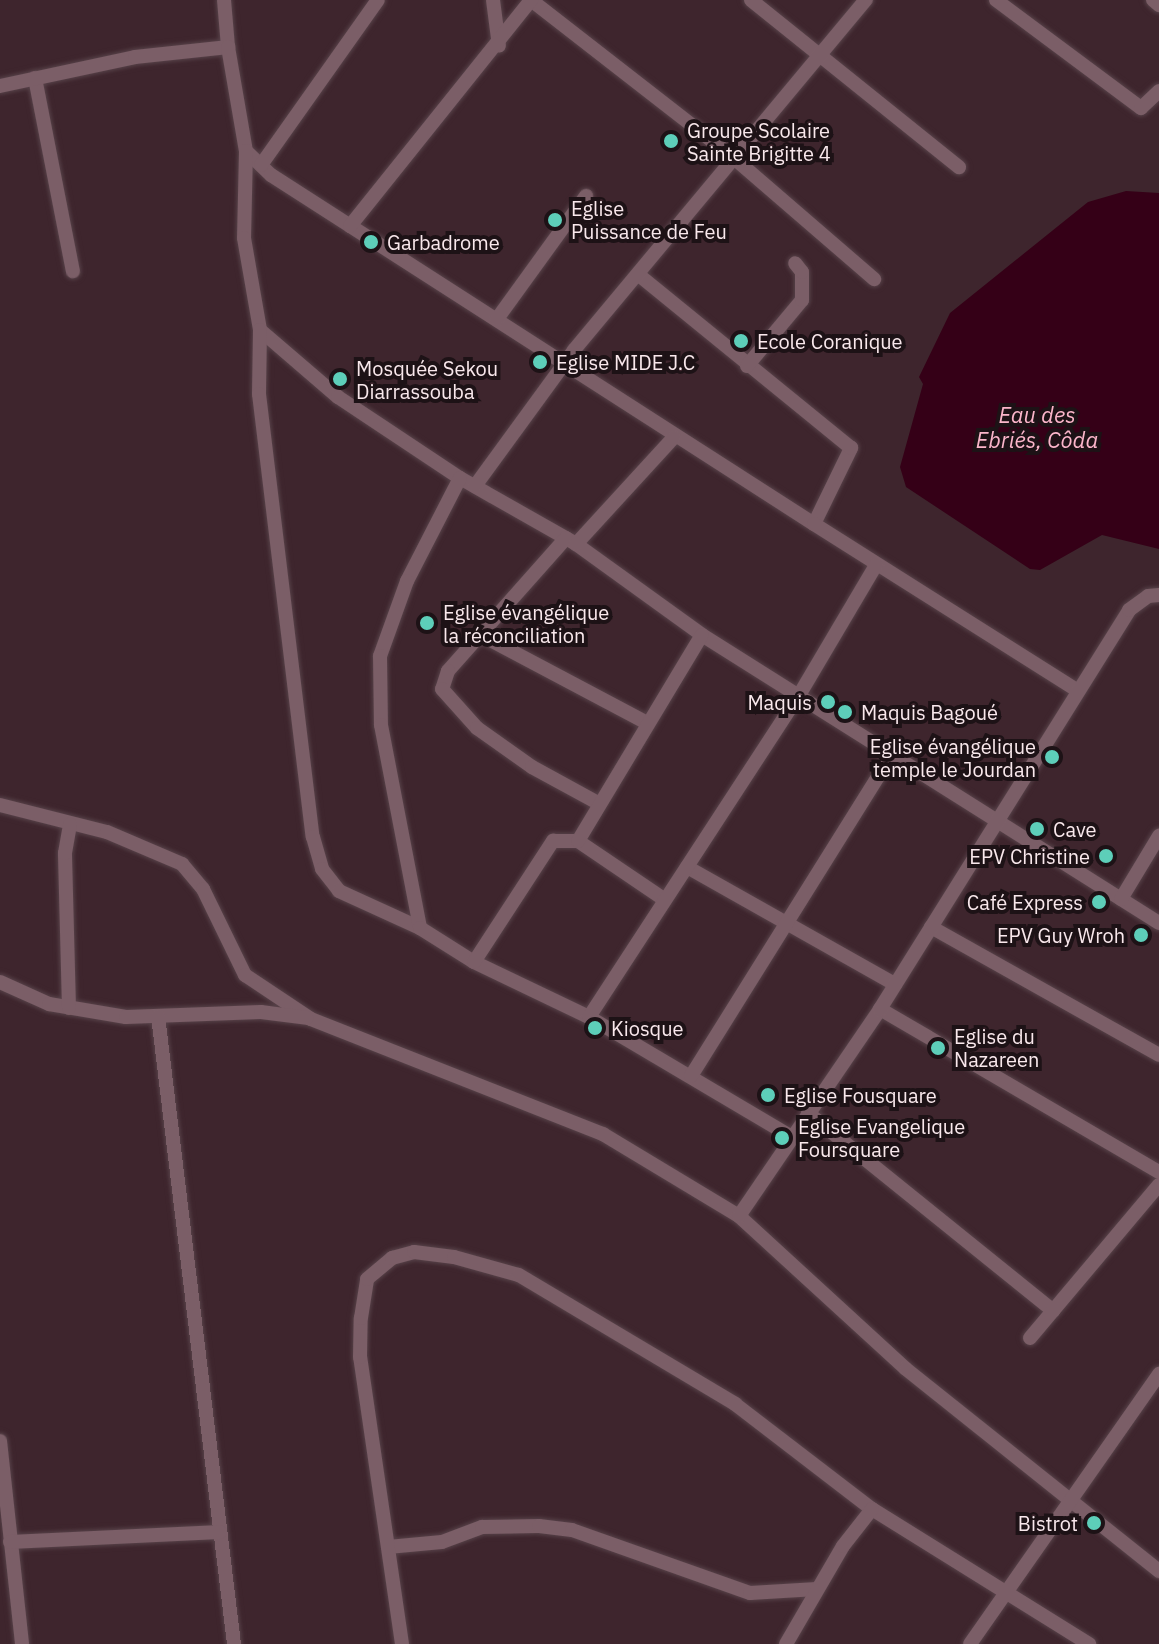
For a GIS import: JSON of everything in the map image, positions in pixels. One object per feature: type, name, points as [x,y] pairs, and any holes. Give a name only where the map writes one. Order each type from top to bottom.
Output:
[{"type":"street","points":[[224,0],[228,47],[246,151],[244,238],[260,330],[259,394],[313,837],[322,869],[339,891],[420,928],[474,962],[589,1017],[792,1137]]},
{"type":"street","points":[[261,165],[378,0]]},
{"type":"street","points":[[493,0],[499,46]]},
{"type":"street","points":[[350,226],[499,46],[531,0],[735,159],[874,279]]},
{"type":"street","points":[[751,0],[822,53],[959,167]]},
{"type":"street","points":[[475,486],[565,362],[866,0]]},
{"type":"street","points":[[996,0],[1141,108],[1159,91]]},
{"type":"street","points":[[1153,0],[1159,5]]},
{"type":"street","points":[[0,86],[135,57],[228,47]]},
{"type":"street","points":[[35,78],[73,271]]},
{"type":"street","points":[[246,151],[261,165],[350,226],[565,362],[674,437],[1077,690]]},
{"type":"street","points":[[497,319],[586,196]]},
{"type":"street","points":[[747,366],[802,300],[802,272],[795,263]]},
{"type":"street","points":[[639,275],[851,448],[814,524]]},
{"type":"street","points":[[260,330],[374,424],[460,478],[571,541],[702,635],[1159,923]]},
{"type":"street","points":[[600,804],[532,767],[452,705],[442,689],[443,679],[481,635],[674,437]]},
{"type":"street","points":[[420,928],[381,725],[380,656],[407,581],[460,478]]},
{"type":"street","points":[[589,1017],[798,697],[876,565]]},
{"type":"street","points":[[739,1216],[880,1009],[1129,610],[1148,596],[1159,595]]},
{"type":"street","points":[[481,635],[647,723]]},
{"type":"street","points":[[578,841],[702,635]]},
{"type":"street","points":[[691,1076],[891,756]]},
{"type":"street","points":[[0,805],[107,832],[182,864],[203,889],[245,975],[311,1019],[603,1134],[739,1216],[906,1369],[1159,1571]]},
{"type":"street","points":[[69,1008],[65,853],[70,824]]},
{"type":"street","points":[[1121,899],[1159,836]]},
{"type":"street","points":[[474,962],[553,841],[578,841],[665,900]]},
{"type":"street","points":[[687,867],[895,984]]},
{"type":"street","points":[[931,927],[1159,1055]]},
{"type":"street","points":[[0,982],[69,1008],[158,1016],[261,1012],[311,1019]]},
{"type":"street","points":[[880,1009],[1159,1172]]},
{"type":"street","points":[[158,1016],[234,1644]]},
{"type":"street","points":[[808,1113],[1053,1311]]},
{"type":"street","points":[[1030,1338],[1159,1185]]},
{"type":"street","points":[[402,1644],[360,1357],[363,1293],[378,1267],[414,1252],[454,1257],[519,1275],[735,1404],[872,1509],[1089,1644]]},
{"type":"street","points":[[970,1644],[1159,1374]]},
{"type":"street","points":[[0,1441],[22,1644]]},
{"type":"street","points":[[786,1644],[817,1589],[872,1509]]},
{"type":"street","points":[[388,1547],[442,1542],[482,1527],[539,1526],[572,1530],[750,1593],[817,1589]]},
{"type":"street","points":[[10,1542],[220,1532]]},
{"type":"water","name":"Eau des Ebriés, Côda","points":[[1126,191],[1159,193],[1159,549],[1102,535],[1040,570],[1030,569],[906,487],[900,467],[923,384],[919,377],[950,313],[1088,202]]},
{"type":"place","name":"Groupe Scolaire Sainte Brigitte 4","points":[[671,141]]},
{"type":"place","name":"Eglise Puissance de Feu","points":[[555,220]]},
{"type":"place","name":"Garbadrome","points":[[371,242]]},
{"type":"place","name":"Ecole Coranique","points":[[741,341]]},
{"type":"place","name":"Eglise MIDE J.C","points":[[540,362]]},
{"type":"place","name":"Mosquée Sekou Diarrassouba","points":[[340,379]]},
{"type":"place","name":"Eglise évangélique la réconciliation","points":[[427,623]]},
{"type":"place","name":"Maquis","points":[[828,702]]},
{"type":"place","name":"Maquis Bagoué","points":[[845,712]]},
{"type":"place","name":"Eglise évangélique temple le Jourdan","points":[[1052,757]]},
{"type":"place","name":"Cave","points":[[1037,829]]},
{"type":"place","name":"EPV Christine","points":[[1106,856]]},
{"type":"place","name":"Café Express","points":[[1099,902]]},
{"type":"place","name":"EPV Guy Wroh","points":[[1141,935]]},
{"type":"place","name":"Kiosque","points":[[595,1028]]},
{"type":"place","name":"Eglise du Nazareen","points":[[938,1048]]},
{"type":"place","name":"Eglise Fousquare","points":[[768,1095]]},
{"type":"place","name":"Eglise Evangelique Foursquare","points":[[782,1138]]},
{"type":"place","name":"Bistrot","points":[[1094,1523]]}]
